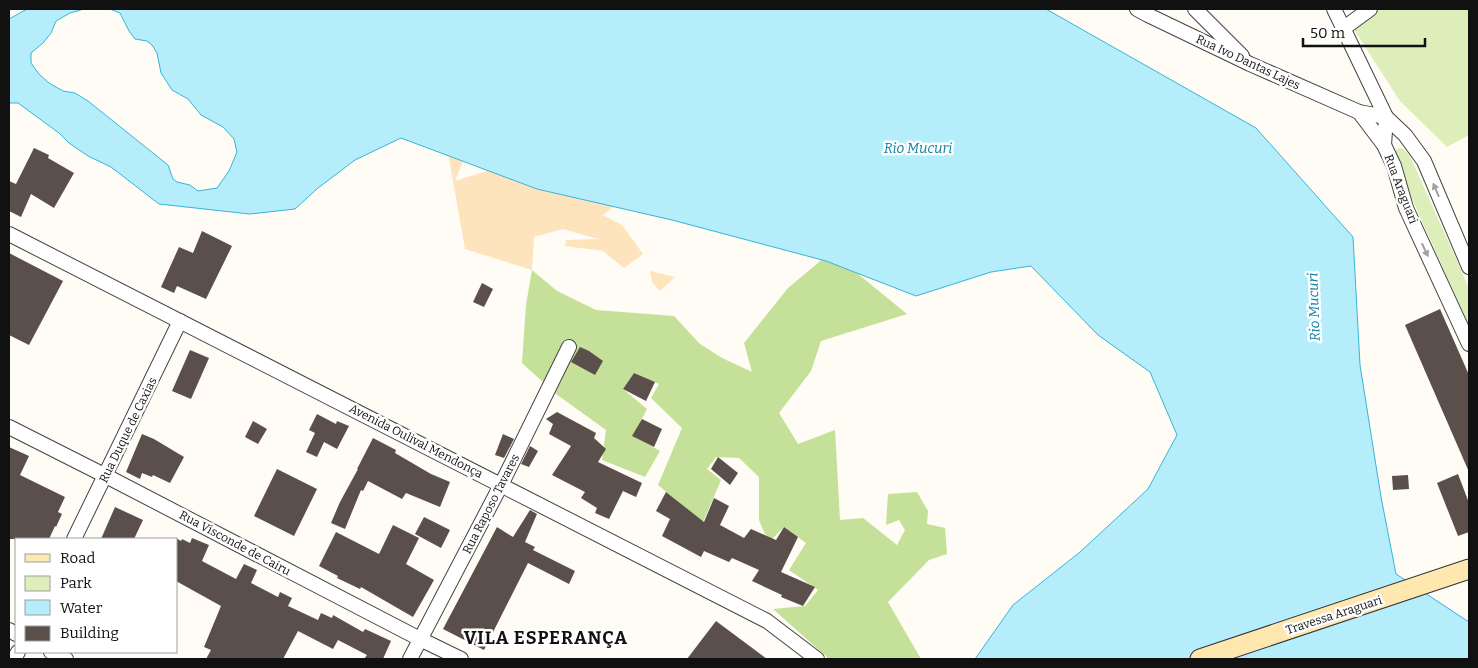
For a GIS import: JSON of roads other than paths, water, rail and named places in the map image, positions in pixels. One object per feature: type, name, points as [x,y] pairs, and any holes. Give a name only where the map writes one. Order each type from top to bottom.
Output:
[{"type":"street","name":"Rua Ivo Dantas Lajes","points":[[1137,9],[1250,64],[1359,112]]},
{"type":"street","points":[[1195,9],[1250,64]]},
{"type":"street","points":[[1334,9],[1386,117],[1384,145]]},
{"type":"street","points":[[1344,28],[1370,9]]},
{"type":"street","points":[[1359,112],[1386,117]]},
{"type":"street","name":"Rua Araguari","points":[[1359,112],[1384,145],[1394,166],[1406,208],[1469,344]]},
{"type":"street","name":"Rua Araguari","points":[[1386,117],[1405,135],[1424,161],[1469,267]]},
{"type":"street","name":"Avenida Oulival Mendonça","points":[[9,234],[766,621],[817,659]]},
{"type":"street","name":"Rua Duque de Caxias","points":[[75,538],[180,321]]},
{"type":"street","name":"Rua Raposo Tavares","points":[[410,659],[501,485],[568,347]]},
{"type":"street","name":"Rua Visconde de Cairu","points":[[9,427],[420,640],[461,659]]},
{"type":"street","name":"Travessa Araguari","points":[[1200,659],[1468,570]]},
{"type":"street","points":[[53,653],[66,659]]},
{"type":"water","name":"Rio Mucuri","points":[[27,9],[84,9],[70,13],[56,21],[51,33],[31,53],[31,63],[49,83],[63,91],[75,93],[88,101],[168,165],[173,179],[190,185],[198,191],[217,188],[229,171],[237,152],[234,139],[223,127],[201,115],[188,99],[172,90],[161,73],[157,53],[152,45],[147,41],[135,39],[120,13],[110,9],[1046,9],[1256,128],[1353,237],[1360,365],[1381,497],[1396,574],[1469,622],[1469,659],[975,659],[1013,605],[1080,552],[1148,489],[1177,435],[1150,372],[1098,335],[1031,266],[991,272],[916,296],[826,261],[672,220],[537,189],[401,138],[355,160],[318,188],[295,209],[250,214],[159,204],[111,167],[88,156],[69,143],[59,133],[18,103],[9,103],[9,19]]},
{"type":"district","name":"VILA ESPERANÇA","points":[[546,638]]}]
